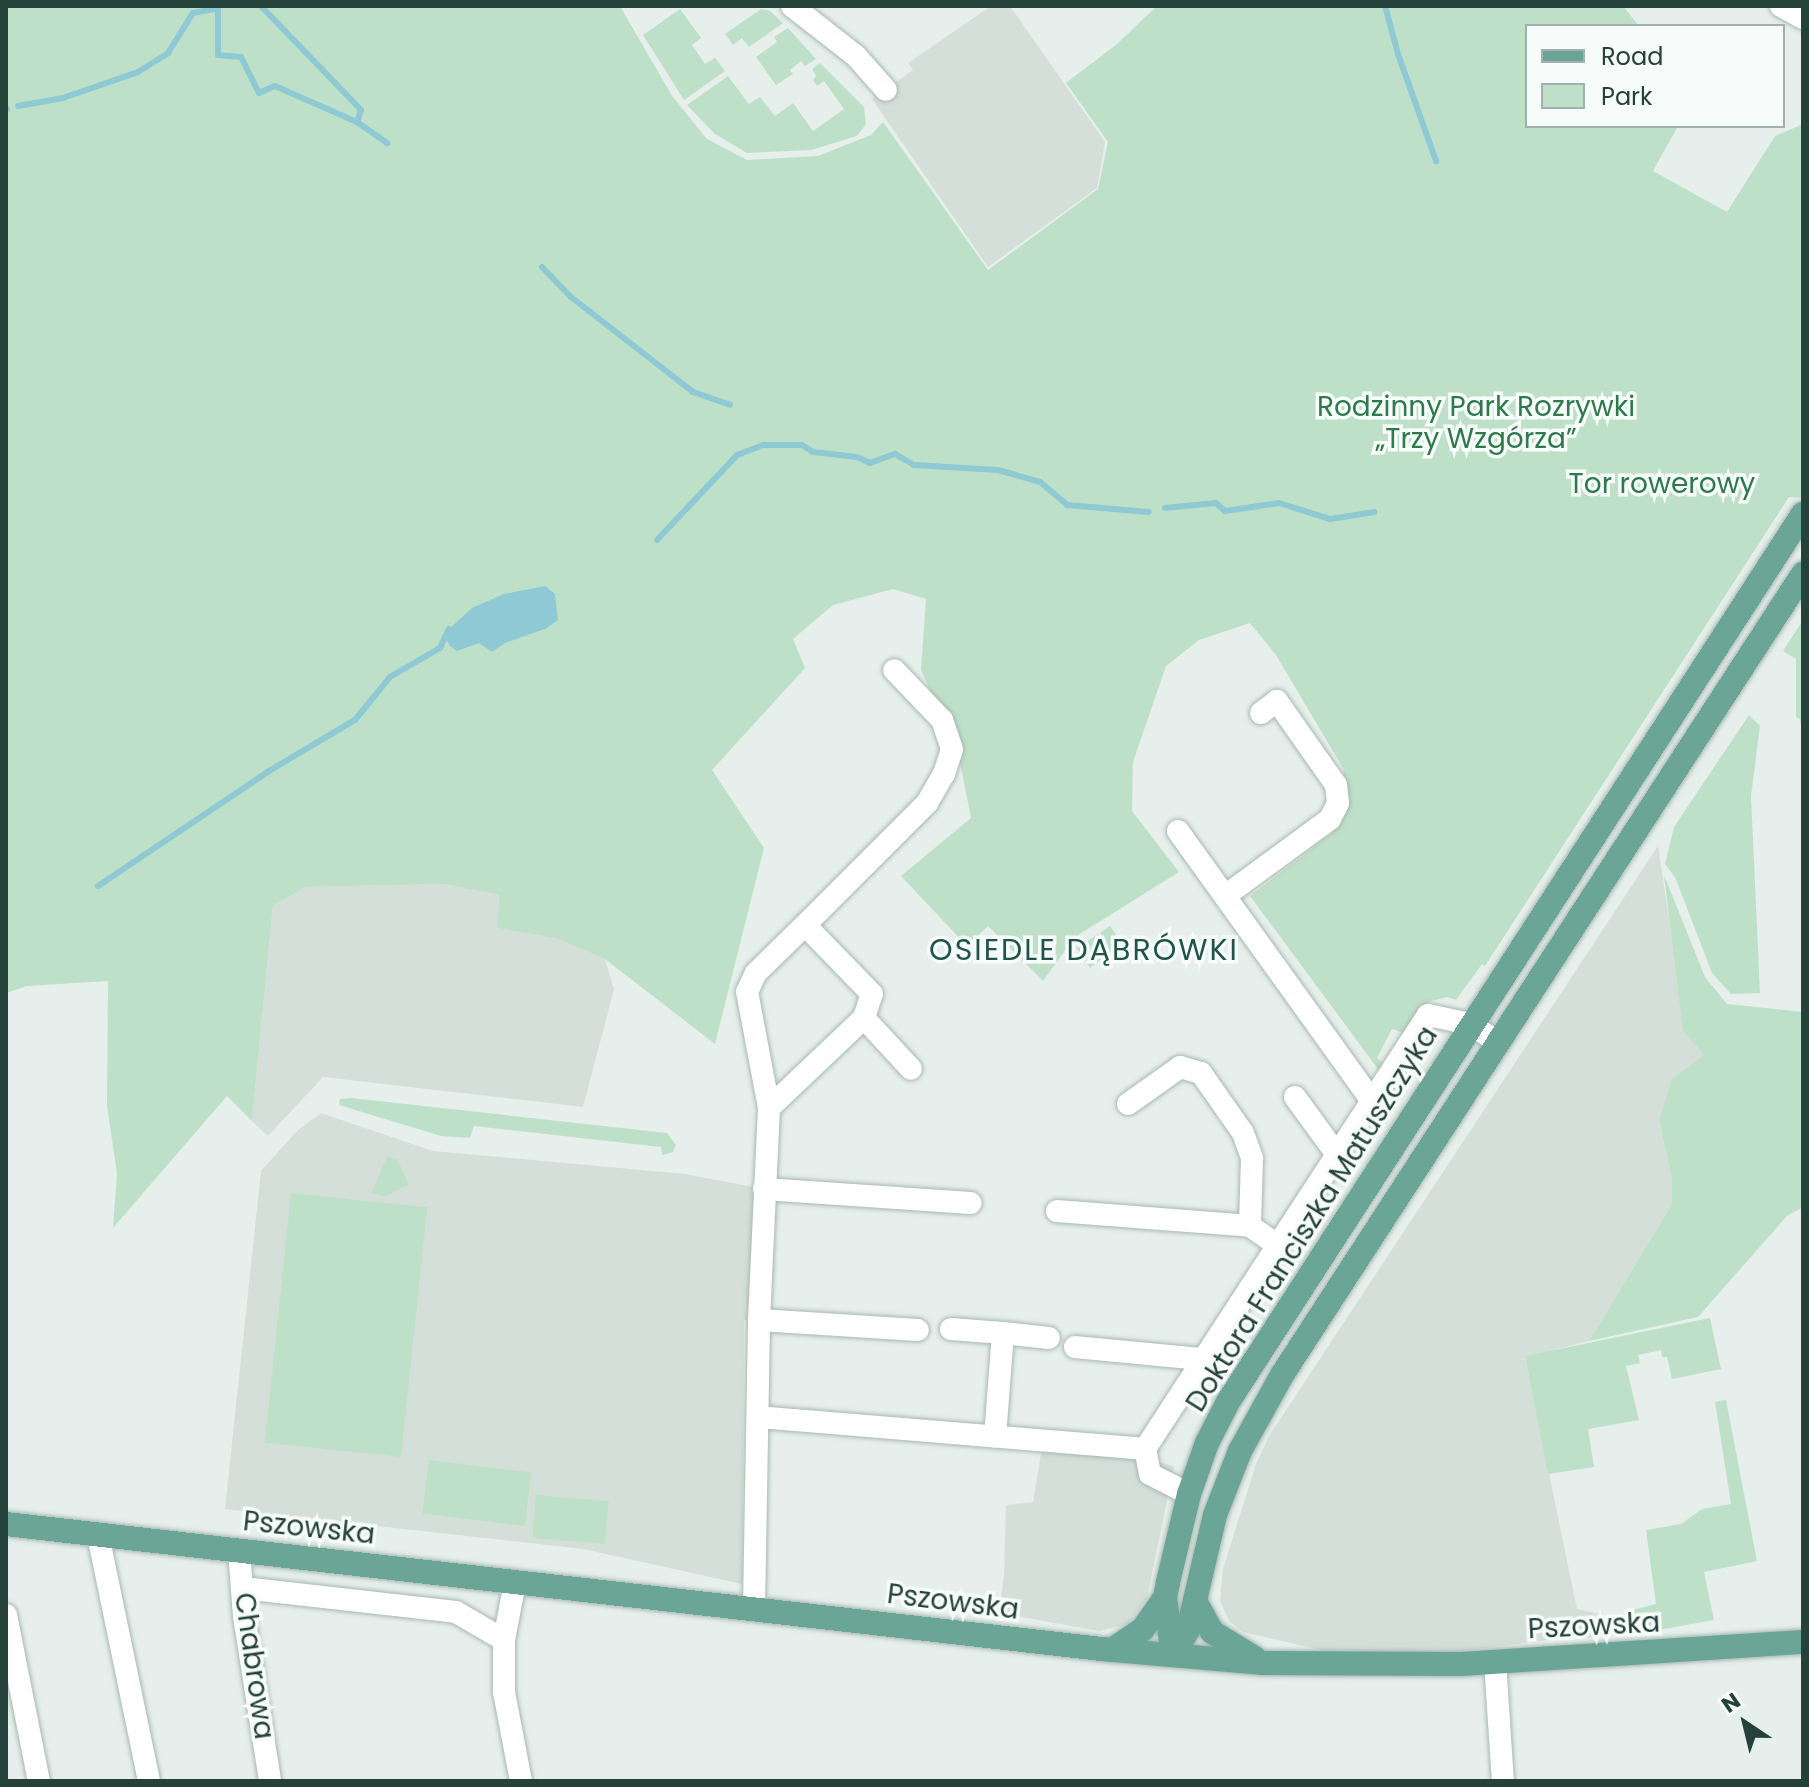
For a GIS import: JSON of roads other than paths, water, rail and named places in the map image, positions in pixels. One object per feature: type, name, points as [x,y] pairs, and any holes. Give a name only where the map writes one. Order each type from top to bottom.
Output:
[{"type":"main road","name":"Doktora Franciszka Matuszczyka","points":[[1173,1655],[1165,1598],[1189,1494],[1207,1443],[1228,1402],[1803,514]]},
{"type":"main road","name":"Doktora Franciszka Matuszczyka","points":[[1173,1655],[1188,1630],[1215,1515],[1240,1451],[1282,1375],[1496,1041],[1803,574]]},
{"type":"main road","name":"Pszowska","points":[[6,1524],[1112,1650],[1263,1663],[1495,1662],[1803,1642]]},
{"type":"main road","points":[[1112,1650],[1143,1629],[1165,1598]]},
{"type":"main road","points":[[1195,1601],[1212,1632],[1263,1663]]},
{"type":"street","points":[[792,6],[856,56],[886,90]]},
{"type":"street","points":[[1781,6],[1803,18]]},
{"type":"street","points":[[754,1609],[759,1320],[769,1108],[747,992],[756,973],[927,803],[944,774],[952,749],[942,720],[894,670]]},
{"type":"street","points":[[1225,896],[1330,819],[1338,803],[1336,785],[1277,701],[1261,713]]},
{"type":"street","points":[[1178,831],[1373,1102]]},
{"type":"street","points":[[769,1108],[864,1018],[872,994],[805,925]]},
{"type":"street","points":[[1189,1494],[1150,1474],[1145,1449],[1428,1015],[1470,1024],[1496,1041]]},
{"type":"street","points":[[864,1018],[911,1069]]},
{"type":"street","points":[[1128,1104],[1180,1067],[1201,1073],[1243,1133],[1252,1158],[1250,1226]]},
{"type":"street","points":[[1295,1097],[1338,1156]]},
{"type":"street","points":[[764,1189],[971,1203]]},
{"type":"street","points":[[1057,1211],[1250,1226],[1279,1246]]},
{"type":"street","points":[[759,1320],[918,1330]]},
{"type":"street","points":[[951,1329],[1049,1338]]},
{"type":"street","points":[[995,1437],[1003,1333]]},
{"type":"street","points":[[1075,1347],[1203,1359]]},
{"type":"street","points":[[758,1417],[1145,1449]]},
{"type":"street","points":[[98,1535],[149,1781]]},
{"type":"street","name":"Chabrowa","points":[[239,1550],[270,1781]]},
{"type":"street","points":[[515,1582],[504,1640],[504,1692],[521,1781]]},
{"type":"street","points":[[243,1588],[456,1612],[504,1640]]},
{"type":"street","points":[[6,1615],[39,1781]]},
{"type":"street","points":[[1495,1662],[1503,1781]]},
{"type":"water","points":[[545,586],[555,594],[558,620],[545,629],[505,643],[492,652],[479,643],[457,651],[450,646],[446,639],[449,629],[472,608],[504,594]]},
{"type":"waterway","points":[[261,6],[361,110],[357,122]]},
{"type":"waterway","points":[[1385,6],[1398,54],[1436,161]]},
{"type":"waterway","points":[[18,106],[63,98],[138,72],[168,53],[193,13],[218,8],[218,55],[241,57],[259,93],[275,86],[357,122],[387,143]]},
{"type":"waterway","points":[[542,267],[571,297],[693,392],[730,405]]},
{"type":"waterway","points":[[657,540],[737,455],[763,445],[802,445],[813,452],[857,457],[870,463],[895,454],[914,465],[998,470],[1040,482],[1067,505],[1149,512]]},
{"type":"waterway","points":[[1165,508],[1216,503],[1225,511],[1279,503],[1330,519],[1374,512]]},
{"type":"waterway","points":[[98,886],[269,771],[355,720],[390,677],[440,648],[449,629]]},
{"type":"district","name":"OSIEDLE DĄBRÓWKI","points":[[1084,950]]},
{"type":"park label","name":"Rodzinny Park Rozrywki „Trzy Wzgórza”","points":[[1476,423]]},
{"type":"park label","name":"Tor rowerowy","points":[[1662,484]]}]
